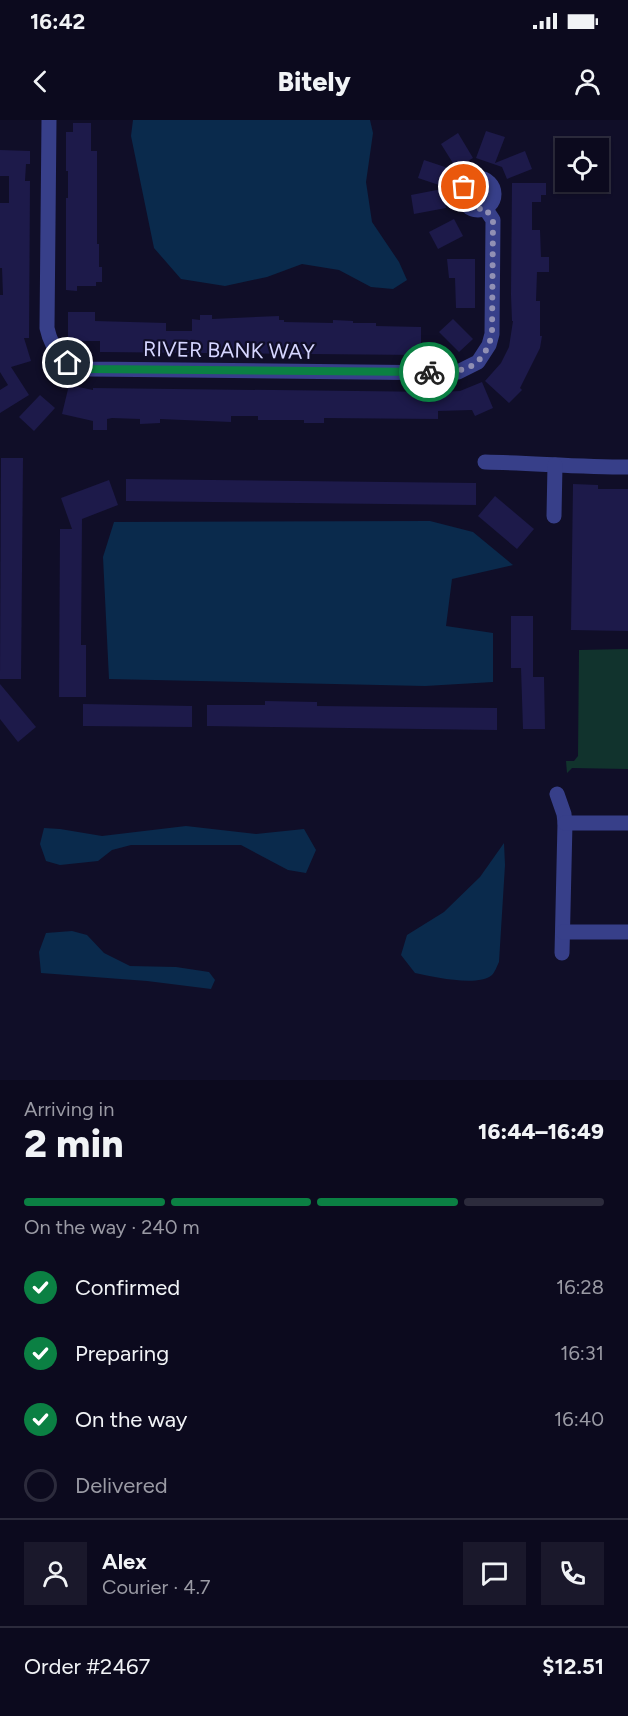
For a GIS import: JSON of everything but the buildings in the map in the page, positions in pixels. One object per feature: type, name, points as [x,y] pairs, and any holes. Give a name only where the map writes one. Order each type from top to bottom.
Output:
[{"type":"street","name":"RIVER BANK WAY","points":[[49,120],[47,328],[49,338],[60,356],[68,363],[78,367],[458,372],[478,362],[489,345],[492,334],[493,220],[485,208]]},
{"type":"street","points":[[485,462],[628,467]]},
{"type":"street","points":[[554,516],[555,465]]},
{"type":"street","points":[[557,794],[565,823],[562,953]]},
{"type":"street","points":[[565,823],[628,823]]},
{"type":"street","points":[[563,932],[628,932]]},
{"type":"green space","points":[[628,649],[628,769],[572,768],[567,773],[566,761],[574,761],[578,756],[579,650]]},
{"type":"water","points":[[133,120],[370,120],[373,133],[366,182],[372,222],[399,262],[407,280],[393,289],[371,287],[339,270],[302,264],[267,277],[225,286],[181,279],[154,248],[131,136]]},
{"type":"water","points":[[430,521],[473,532],[513,565],[452,579],[446,626],[493,633],[493,682],[425,686],[109,679],[103,557],[114,522]]},
{"type":"water","points":[[186,826],[256,834],[304,829],[316,850],[306,873],[288,870],[241,845],[131,845],[112,850],[98,861],[60,865],[46,861],[40,844],[44,828],[102,836]]},
{"type":"water","points":[[504,843],[505,865],[499,962],[493,974],[485,979],[466,981],[415,973],[401,955],[407,935],[444,912],[480,877]]},
{"type":"water","points":[[72,931],[87,935],[104,953],[130,966],[176,967],[209,972],[215,980],[211,989],[147,981],[41,973],[39,952],[46,933]]},
{"type":"way so far","points":[[429,372],[458,372],[478,362],[485,355],[492,334],[493,220],[485,208],[477,210],[468,206],[463,197],[464,187]]},
{"type":"route","points":[[68,363],[89,369],[429,372]]}]
